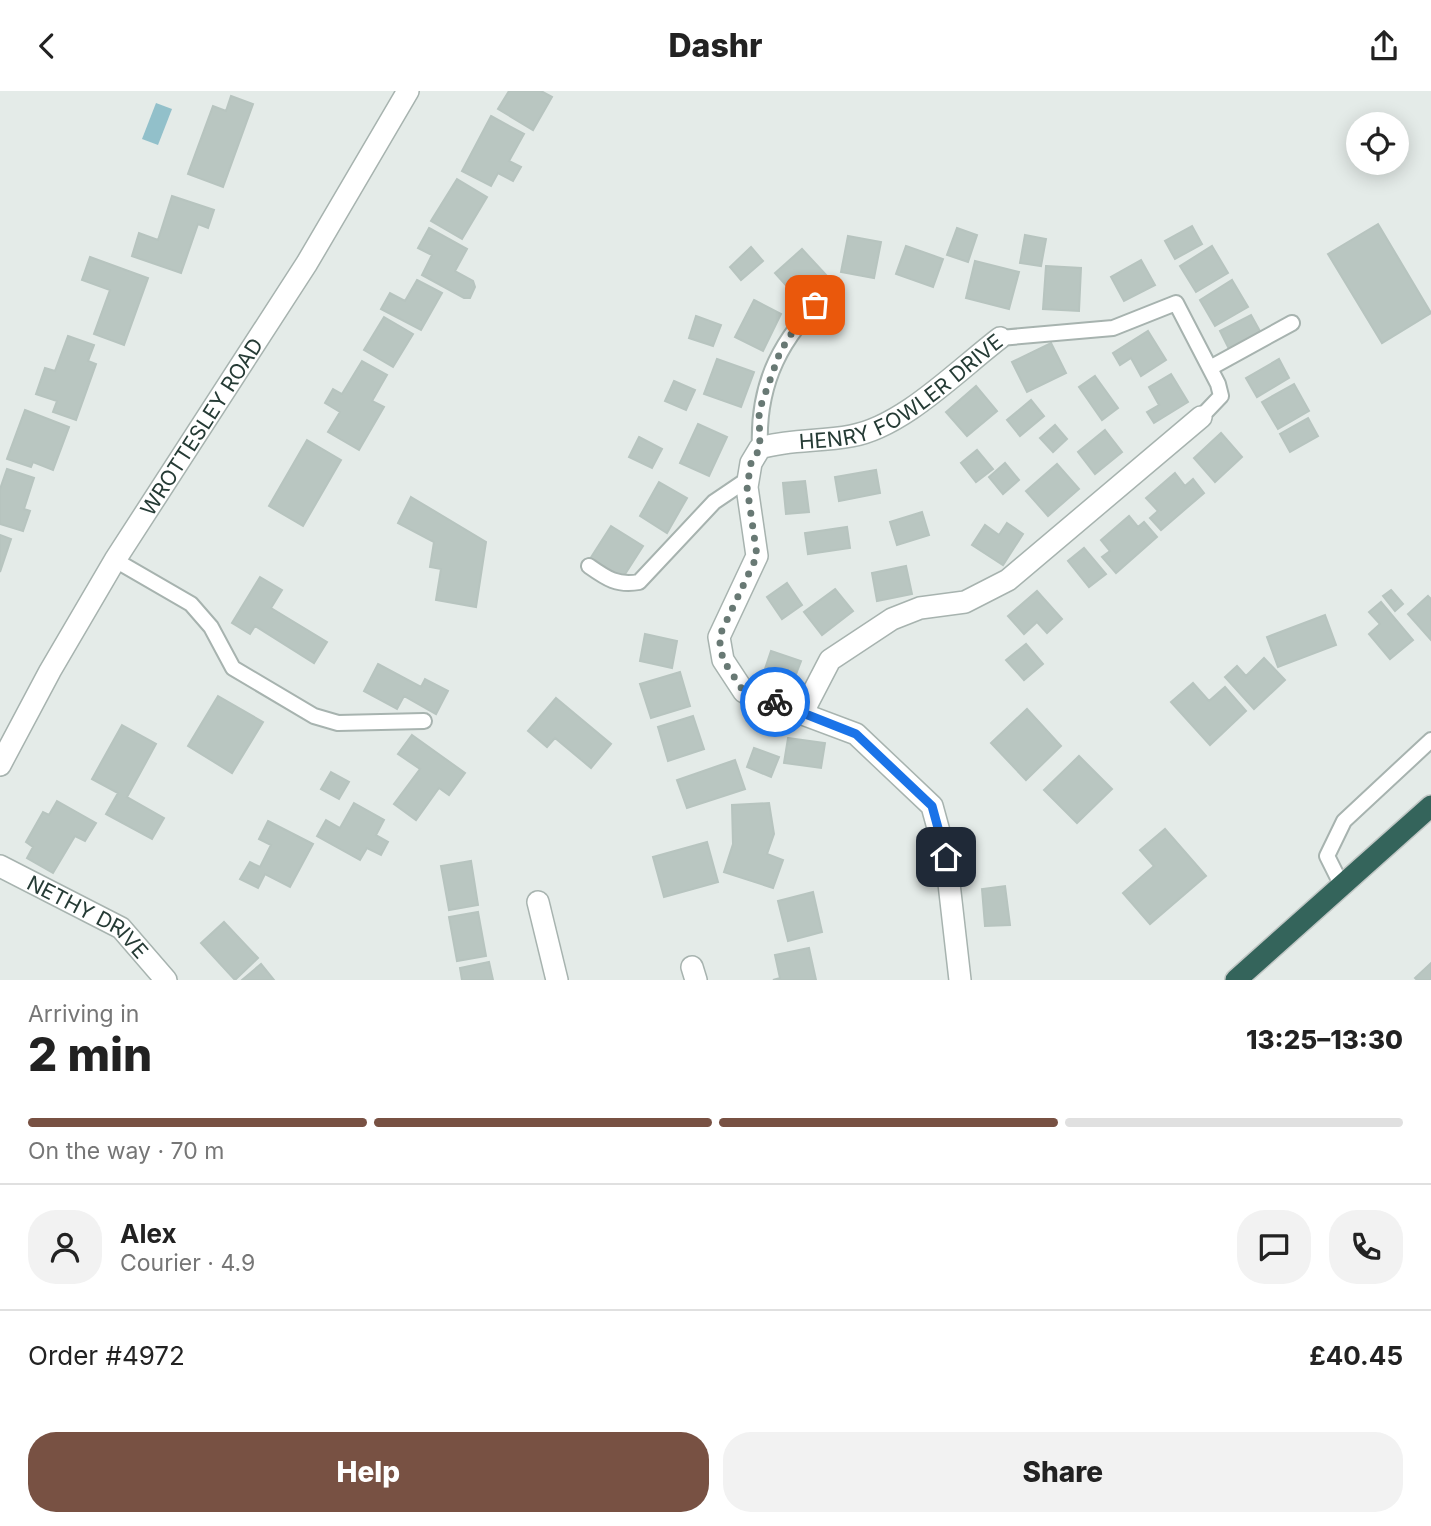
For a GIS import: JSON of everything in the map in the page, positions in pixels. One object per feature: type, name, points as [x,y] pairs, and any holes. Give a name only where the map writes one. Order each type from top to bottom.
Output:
[{"type":"highway","points":[[1236,980],[1431,806]]},
{"type":"street","name":"WROTTESLEY ROAD","points":[[0,765],[56,660],[115,560],[307,263],[408,91]]},
{"type":"street","name":"HENRY FOWLER DRIVE","points":[[760,448],[784,441],[853,436],[893,421],[1000,338]]},
{"type":"street","name":"HENRY FOWLER DRIVE","points":[[803,712],[830,660],[892,619],[920,608],[965,602],[1008,579],[1202,417]]},
{"type":"street","points":[[760,448],[751,463],[748,479],[757,556],[719,637],[723,660],[744,692],[856,734],[932,806],[946,857],[960,980]]},
{"type":"street","name":"NETHY DRIVE","points":[[0,866],[121,928],[166,980]]},
{"type":"street","points":[[538,902],[557,980]]},
{"type":"lane","points":[[760,448],[759,411],[780,352],[801,318],[829,292]]},
{"type":"lane","name":"HENRY FOWLER DRIVE","points":[[1000,338],[1113,328],[1176,303],[1210,368],[1221,396],[1202,417]]},
{"type":"lane","points":[[1210,368],[1292,323]]},
{"type":"lane","points":[[589,566],[611,581],[625,585],[639,582],[714,502],[748,479]]},
{"type":"lane","points":[[115,560],[191,604],[211,627],[233,668],[314,716],[338,723],[424,722]]},
{"type":"lane","points":[[1342,885],[1327,856],[1344,821],[1431,740]]},
{"type":"water","points":[[156,103],[172,109],[158,145],[142,139]]},
{"type":"building","points":[[509,91],[541,91],[552,97],[533,130],[498,109]]},
{"type":"building","points":[[231,96],[253,104],[223,187],[188,174],[213,106],[226,111]]},
{"type":"building","points":[[491,116],[524,134],[509,161],[521,167],[513,181],[498,173],[491,186],[462,171]]},
{"type":"building","points":[[457,179],[487,197],[462,239],[431,221]]},
{"type":"building","points":[[172,196],[214,210],[208,228],[198,224],[181,273],[132,256],[139,233],[158,240]]},
{"type":"building","points":[[1378,224],[1431,313],[1382,343],[1328,254]]},
{"type":"building","points":[[1192,226],[1202,244],[1175,259],[1165,241]]},
{"type":"building","points":[[429,228],[467,249],[455,271],[473,281],[475,287],[470,298],[464,298],[422,275],[432,255],[418,248]]},
{"type":"building","points":[[957,228],[977,235],[968,262],[947,255]]},
{"type":"building","points":[[1025,235],[1046,239],[1041,266],[1020,263]]},
{"type":"building","points":[[848,236],[881,242],[874,278],[841,272]]},
{"type":"building","points":[[906,246],[943,259],[933,287],[896,274]]},
{"type":"building","points":[[1212,246],[1228,273],[1196,292],[1180,266]]},
{"type":"building","points":[[751,247],[763,261],[741,280],[730,267]]},
{"type":"building","points":[[802,249],[827,276],[800,301],[775,273]]},
{"type":"building","points":[[90,257],[148,278],[124,345],[94,334],[110,290],[82,280]]},
{"type":"building","points":[[1141,260],[1155,285],[1124,301],[1111,277]]},
{"type":"building","points":[[975,261],[1019,272],[1009,309],[966,298]]},
{"type":"building","points":[[1046,266],[1081,268],[1079,311],[1043,309]]},
{"type":"building","points":[[417,280],[442,293],[421,330],[381,309],[390,293],[405,301]]},
{"type":"building","points":[[1232,280],[1248,307],[1215,326],[1200,300]]},
{"type":"building","points":[[754,300],[781,314],[763,351],[735,337]]},
{"type":"building","points":[[1251,315],[1261,333],[1229,349],[1220,331]]},
{"type":"building","points":[[696,316],[721,325],[713,346],[689,338]]},
{"type":"building","points":[[384,317],[413,334],[393,367],[364,350]]},
{"type":"building","points":[[1148,331],[1166,360],[1141,376],[1131,358],[1120,365],[1113,353]]},
{"type":"building","points":[[68,336],[94,345],[88,361],[96,364],[76,420],[53,412],[57,401],[36,394],[45,368],[55,371]]},
{"type":"building","points":[[1051,343],[1066,373],[1027,392],[1012,362]]},
{"type":"building","points":[[717,359],[754,372],[741,407],[704,394]]},
{"type":"building","points":[[1279,359],[1289,378],[1257,397],[1246,378]]},
{"type":"building","points":[[362,361],[387,375],[372,401],[384,407],[359,450],[328,432],[340,412],[325,403],[333,389],[342,394]]},
{"type":"building","points":[[1171,374],[1188,402],[1154,423],[1147,412],[1159,405],[1149,387]]},
{"type":"building","points":[[1095,376],[1118,408],[1102,420],[1079,387]]},
{"type":"building","points":[[674,381],[695,390],[686,410],[665,401]]},
{"type":"building","points":[[1294,384],[1309,411],[1278,429],[1262,402]]},
{"type":"building","points":[[976,386],[997,411],[967,436],[946,412]]},
{"type":"building","points":[[1031,400],[1044,416],[1020,436],[1007,420]]},
{"type":"building","points":[[25,410],[69,427],[53,470],[33,462],[31,467],[7,459]]},
{"type":"building","points":[[1308,418],[1318,436],[1290,452],[1280,434]]},
{"type":"building","points":[[698,424],[727,437],[709,476],[680,463]]},
{"type":"building","points":[[1055,425],[1067,439],[1053,452],[1040,438]]},
{"type":"building","points":[[1105,430],[1122,452],[1095,474],[1078,452]]},
{"type":"building","points":[[1221,433],[1242,457],[1215,482],[1194,458]]},
{"type":"building","points":[[639,437],[662,449],[652,468],[629,457]]},
{"type":"building","points":[[307,440],[341,460],[303,526],[269,506]]},
{"type":"building","points":[[977,450],[993,469],[976,482],[961,463]]},
{"type":"building","points":[[1005,463],[1019,480],[1003,494],[989,477]]},
{"type":"building","points":[[1057,464],[1079,489],[1048,516],[1026,491]]},
{"type":"building","points":[[7,469],[34,478],[24,509],[30,511],[23,531],[0,524],[0,489]]},
{"type":"building","points":[[876,470],[880,493],[839,501],[835,477]]},
{"type":"building","points":[[1175,473],[1185,486],[1193,479],[1204,493],[1161,530],[1150,518],[1158,511],[1146,498]]},
{"type":"building","points":[[805,481],[809,512],[786,514],[783,483]]},
{"type":"building","points":[[659,482],[687,498],[667,533],[640,516]]},
{"type":"building","points":[[411,497],[486,542],[476,607],[436,600],[441,569],[430,567],[434,542],[398,523]]},
{"type":"building","points":[[922,512],[929,535],[897,545],[890,522]]},
{"type":"building","points":[[1129,516],[1138,527],[1144,522],[1157,537],[1116,573],[1102,557],[1110,551],[1101,540]]},
{"type":"building","points":[[1007,523],[1023,534],[1003,565],[972,545],[985,525],[999,535]]},
{"type":"building","points":[[611,526],[643,546],[622,579],[590,559]]},
{"type":"building","points":[[847,527],[850,548],[808,554],[805,533]]},
{"type":"building","points":[[0,535],[11,539],[0,572]]},
{"type":"building","points":[[1084,548],[1106,574],[1089,587],[1068,561]]},
{"type":"building","points":[[906,566],[912,594],[877,601],[872,573]]},
{"type":"building","points":[[260,577],[282,590],[271,608],[327,642],[314,663],[255,626],[250,634],[232,623]]},
{"type":"building","points":[[787,583],[802,605],[782,619],[767,597]]},
{"type":"building","points":[[835,589],[853,611],[822,635],[804,612]]},
{"type":"building","points":[[1391,590],[1403,604],[1395,611],[1383,596]]},
{"type":"building","points":[[1037,591],[1062,619],[1047,633],[1037,622],[1024,634],[1008,616]]},
{"type":"building","points":[[1428,596],[1431,599],[1431,640],[1408,614]]},
{"type":"building","points":[[1381,602],[1413,640],[1390,659],[1369,634],[1380,624],[1369,612]]},
{"type":"building","points":[[1325,615],[1336,645],[1278,667],[1267,637]]},
{"type":"building","points":[[645,634],[677,641],[672,668],[640,661]]},
{"type":"building","points":[[1026,644],[1043,664],[1024,680],[1006,660]]},
{"type":"building","points":[[771,651],[801,661],[793,682],[764,672]]},
{"type":"building","points":[[1264,658],[1285,680],[1254,709],[1225,677],[1237,666],[1246,676]]},
{"type":"building","points":[[378,664],[421,687],[425,679],[448,691],[436,714],[404,696],[397,709],[364,691]]},
{"type":"building","points":[[680,672],[690,706],[651,718],[640,684]]},
{"type":"building","points":[[1193,683],[1209,701],[1225,687],[1246,711],[1210,745],[1171,702]]},
{"type":"building","points":[[218,696],[263,722],[232,773],[188,746]]},
{"type":"building","points":[[556,698],[611,744],[591,768],[555,738],[547,747],[528,731]]},
{"type":"building","points":[[1027,709],[1061,746],[1026,780],[991,743]]},
{"type":"building","points":[[693,716],[704,749],[668,761],[658,727]]},
{"type":"building","points":[[122,725],[156,744],[127,797],[164,818],[152,839],[106,814],[118,793],[92,779]]},
{"type":"building","points":[[412,735],[465,773],[449,795],[439,788],[416,820],[394,804],[420,769],[398,754]]},
{"type":"building","points":[[788,738],[825,743],[821,768],[784,763]]},
{"type":"building","points":[[754,748],[779,757],[771,777],[747,767]]},
{"type":"building","points":[[1079,756],[1112,789],[1077,823],[1044,790]]},
{"type":"building","points":[[735,760],[745,789],[687,808],[677,780]]},
{"type":"building","points":[[331,772],[349,782],[339,799],[321,789]]},
{"type":"building","points":[[57,801],[96,823],[85,841],[75,836],[53,873],[27,858],[33,847],[26,842],[43,812],[49,815]]},
{"type":"building","points":[[354,803],[384,820],[376,835],[388,842],[381,855],[367,848],[360,860],[317,836],[326,820],[340,828]]},
{"type":"building","points":[[769,803],[774,834],[767,854],[783,860],[773,888],[724,872],[733,844],[732,805]]},
{"type":"building","points":[[268,821],[313,844],[290,887],[265,874],[258,888],[240,879],[250,862],[260,867],[271,845],[259,839]]},
{"type":"building","points":[[1165,829],[1206,876],[1150,924],[1123,893],[1154,866],[1140,850]]},
{"type":"building","points":[[707,842],[718,882],[664,897],[653,857]]},
{"type":"building","points":[[471,861],[478,905],[449,910],[441,866]]},
{"type":"building","points":[[1005,886],[1010,925],[985,926],[982,889]]},
{"type":"building","points":[[813,892],[822,932],[788,941],[778,901]]},
{"type":"building","points":[[478,912],[486,956],[457,961],[449,917]]},
{"type":"building","points":[[224,922],[258,958],[235,980],[201,943]]},
{"type":"building","points":[[809,948],[816,980],[773,980],[780,978],[775,955]]},
{"type":"building","points":[[489,962],[493,980],[462,980],[460,968]]},
{"type":"building","points":[[1431,963],[1431,980],[1417,980],[1415,978]]},
{"type":"building","points":[[261,964],[274,980],[242,980]]},
{"type":"way so far","points":[[775,702],[744,692],[723,660],[719,637],[757,556],[747,487],[751,463],[760,448],[759,411],[780,352],[801,318],[815,305]]},
{"type":"route","points":[[775,702],[856,734],[932,806],[946,857]]}]
